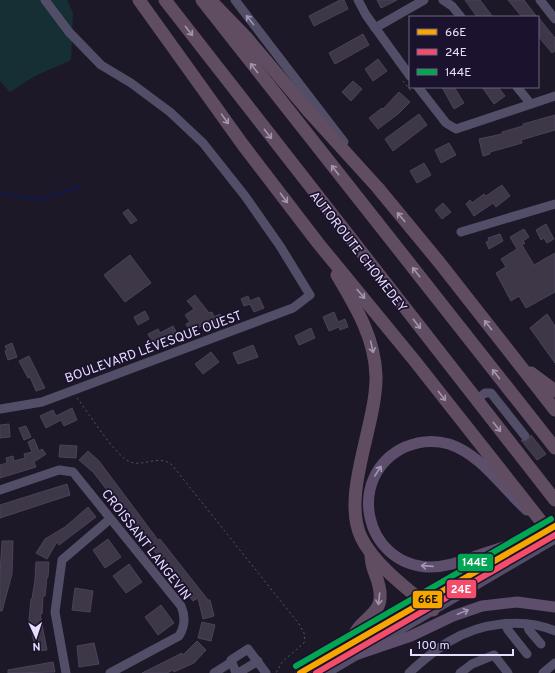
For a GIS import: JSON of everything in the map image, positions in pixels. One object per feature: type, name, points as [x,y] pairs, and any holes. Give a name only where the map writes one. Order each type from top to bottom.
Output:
[{"type":"highway","points":[[139,0],[239,138],[318,243],[414,360],[539,533]]},
{"type":"highway","name":"AUTOROUTE CHOMEDEY","points":[[165,0],[555,500]]},
{"type":"highway","points":[[202,0],[555,448]]},
{"type":"highway","points":[[210,0],[246,37],[310,113],[378,188],[555,410]]},
{"type":"highway","points":[[318,243],[360,314],[368,333],[374,358],[375,395],[357,486],[355,507],[358,530],[371,554],[428,606]]},
{"type":"highway","points":[[521,367],[541,379],[555,391]]},
{"type":"highway","points":[[347,646],[361,625],[373,615],[380,601],[379,585],[371,566],[371,554]]},
{"type":"main road","points":[[539,533],[451,565],[429,567],[408,562],[394,555],[385,547],[374,530],[370,520],[368,503],[372,483],[382,465],[402,448],[423,442],[447,444],[465,452],[477,460],[511,496],[539,533],[555,539]]},
{"type":"main road","points":[[358,654],[411,636],[457,614],[482,606],[517,602],[555,607]]},
{"type":"street","name":"BOULEVARD LÉVESQUE OUEST","points":[[0,409],[42,402],[293,308],[310,295],[267,227],[203,143],[170,112],[132,83],[101,65],[69,32],[45,0]]},
{"type":"street","points":[[235,0],[378,188]]},
{"type":"street","points":[[358,0],[375,28],[409,75]]},
{"type":"street","points":[[375,28],[424,0]]},
{"type":"street","points":[[443,0],[452,6],[460,16]]},
{"type":"street","points":[[540,0],[555,19]]},
{"type":"street","points":[[518,88],[530,103]]},
{"type":"street","points":[[416,91],[446,123],[456,129],[530,103],[555,96]]},
{"type":"street","points":[[461,232],[555,204]]},
{"type":"street","points":[[476,400],[487,392],[491,393],[525,436]]},
{"type":"street","points":[[514,422],[527,412]]},
{"type":"street","name":"CROISSANT LANGEVIN","points":[[0,490],[59,470],[67,470],[77,476],[181,606],[185,617],[182,631],[173,640],[110,673]]},
{"type":"street","points":[[66,673],[55,612],[62,560],[110,519]]},
{"type":"street","points":[[327,673],[338,670],[358,654],[428,606],[539,533]]},
{"type":"street","points":[[300,673],[347,646],[428,606],[555,539]]},
{"type":"street","points":[[505,624],[527,654]]},
{"type":"street","points":[[409,673],[451,640],[480,629],[505,624],[527,624],[555,631]]},
{"type":"street","points":[[527,624],[529,630],[541,644]]},
{"type":"street","points":[[214,673],[230,663],[234,657],[246,649],[251,650],[266,673]]},
{"type":"street","points":[[460,673],[472,664],[494,655],[508,673]]},
{"type":"street","points":[[230,663],[237,673],[258,661]]},
{"type":"street","points":[[543,673],[555,663]]},
{"type":"path","points":[[400,77],[409,85]]},
{"type":"path","points":[[75,395],[121,457],[134,463],[160,460],[166,461],[172,465],[299,624],[305,635],[304,643],[299,649],[282,662],[276,673]]},
{"type":"green space","points":[[0,0],[67,0],[73,13],[71,60],[35,76],[10,92],[0,81]]},
{"type":"building","points":[[340,0],[344,0],[348,9],[314,26],[309,16]]},
{"type":"building","points":[[377,0],[397,0],[381,8]]},
{"type":"building","points":[[465,0],[480,0],[492,16],[476,16]]},
{"type":"building","points":[[508,0],[524,0],[536,16],[521,16]]},
{"type":"building","points":[[539,18],[555,38],[555,51],[552,53],[539,37]]},
{"type":"building","points":[[363,34],[369,45],[335,64],[329,53]]},
{"type":"building","points":[[378,59],[387,71],[373,81],[365,69]]},
{"type":"building","points":[[353,81],[362,89],[351,101],[342,92]]},
{"type":"building","points":[[443,88],[455,88],[464,103],[454,109]]},
{"type":"building","points":[[483,88],[499,88],[505,96],[494,104]]},
{"type":"building","points":[[399,92],[410,102],[398,114],[378,129],[369,118],[382,108],[383,109]]},
{"type":"building","points":[[419,114],[427,125],[393,151],[385,139]]},
{"type":"building","points":[[555,115],[555,130],[521,140],[522,143],[490,152],[490,154],[483,156],[479,139],[502,134],[502,132],[523,126],[523,124]]},
{"type":"building","points":[[449,143],[456,155],[441,163],[435,150]]},
{"type":"building","points":[[424,163],[431,175],[417,183],[410,171]]},
{"type":"building","points":[[502,185],[510,196],[496,207],[493,203],[474,216],[466,204],[470,200],[472,203],[484,194],[486,196]]},
{"type":"building","points":[[443,203],[451,212],[442,219],[435,210]]},
{"type":"building","points":[[128,209],[137,220],[131,224],[123,213]]},
{"type":"building","points":[[546,224],[554,239],[547,243],[544,238],[541,240],[536,230]]},
{"type":"building","points":[[524,229],[529,237],[523,241],[525,243],[522,245],[534,265],[555,253],[555,292],[526,308],[519,296],[511,301],[496,273],[506,267],[501,259],[517,249],[510,237]]},
{"type":"building","points":[[500,234],[503,241],[489,249],[486,242],[489,241],[488,238]]},
{"type":"building","points":[[130,255],[151,283],[125,302],[104,275]]},
{"type":"building","points":[[195,295],[209,313],[212,312],[214,317],[220,314],[223,322],[207,328],[205,324],[190,332],[186,324],[190,322],[185,315],[194,309],[187,301]]},
{"type":"building","points":[[248,296],[250,301],[259,297],[264,308],[254,312],[250,304],[244,306],[241,299]]},
{"type":"building","points":[[145,311],[149,319],[138,325],[134,317]]},
{"type":"building","points":[[334,312],[338,322],[345,319],[348,327],[340,330],[339,327],[329,331],[323,317]]},
{"type":"building","points":[[547,314],[555,326],[555,363],[530,328]]},
{"type":"building","points":[[173,326],[178,335],[154,346],[148,334],[158,329],[160,333]]},
{"type":"building","points":[[311,328],[315,338],[299,345],[295,336]]},
{"type":"building","points":[[12,343],[17,357],[8,360],[5,346]]},
{"type":"building","points":[[253,345],[258,357],[238,364],[233,353]]},
{"type":"building","points":[[211,352],[219,362],[203,374],[195,364]]},
{"type":"building","points":[[29,356],[45,388],[36,391],[30,377],[28,378],[19,361]]},
{"type":"building","points":[[72,408],[77,420],[64,426],[61,420],[46,428],[40,416],[53,410],[56,416]]},
{"type":"building","points":[[9,424],[10,437],[0,438],[0,425]]},
{"type":"building","points":[[26,426],[31,437],[24,440],[19,428]]},
{"type":"building","points":[[531,435],[546,454],[537,460],[521,440],[528,441]]},
{"type":"building","points":[[34,439],[39,451],[42,449],[46,454],[34,462],[36,467],[0,478],[0,465],[7,463],[6,458],[13,456],[14,461],[25,458],[24,454],[32,452],[28,442]]},
{"type":"building","points":[[60,445],[77,446],[76,458],[59,457]]},
{"type":"building","points":[[88,451],[99,461],[158,540],[160,539],[208,600],[210,600],[214,616],[203,619],[198,598],[193,601],[93,472],[79,460]]},
{"type":"building","points":[[67,484],[70,495],[0,518],[0,505]]},
{"type":"building","points":[[88,507],[96,517],[59,545],[57,542],[47,559],[36,553],[45,539],[65,527]]},
{"type":"building","points":[[108,539],[121,557],[105,568],[93,550]]},
{"type":"building","points":[[2,541],[13,541],[12,574],[2,611],[0,611],[0,574]]},
{"type":"building","points":[[36,562],[49,562],[45,596],[43,596],[42,614],[40,614],[47,650],[36,651],[29,620]]},
{"type":"building","points":[[129,564],[142,582],[126,593],[113,576]]},
{"type":"building","points":[[75,588],[93,591],[90,612],[72,610]]},
{"type":"building","points":[[161,605],[174,623],[158,635],[145,617]]},
{"type":"building","points":[[202,622],[215,625],[211,641],[198,638]]},
{"type":"building","points":[[197,641],[206,650],[194,663],[174,672],[173,670],[167,673],[142,673],[182,653],[183,655]]},
{"type":"building","points":[[94,643],[99,664],[79,667],[77,646]]},
{"type":"building","points":[[53,662],[55,672],[8,673],[8,670]]},
{"type":"waterway","points":[[0,193],[39,200],[80,186]]},
{"type":"transit line","name":"144E","points":[[296,666],[551,519]]},
{"type":"transit line","name":"66E","points":[[300,673],[555,526]]},
{"type":"transit line","name":"24E","points":[[316,673],[555,535]]}]
